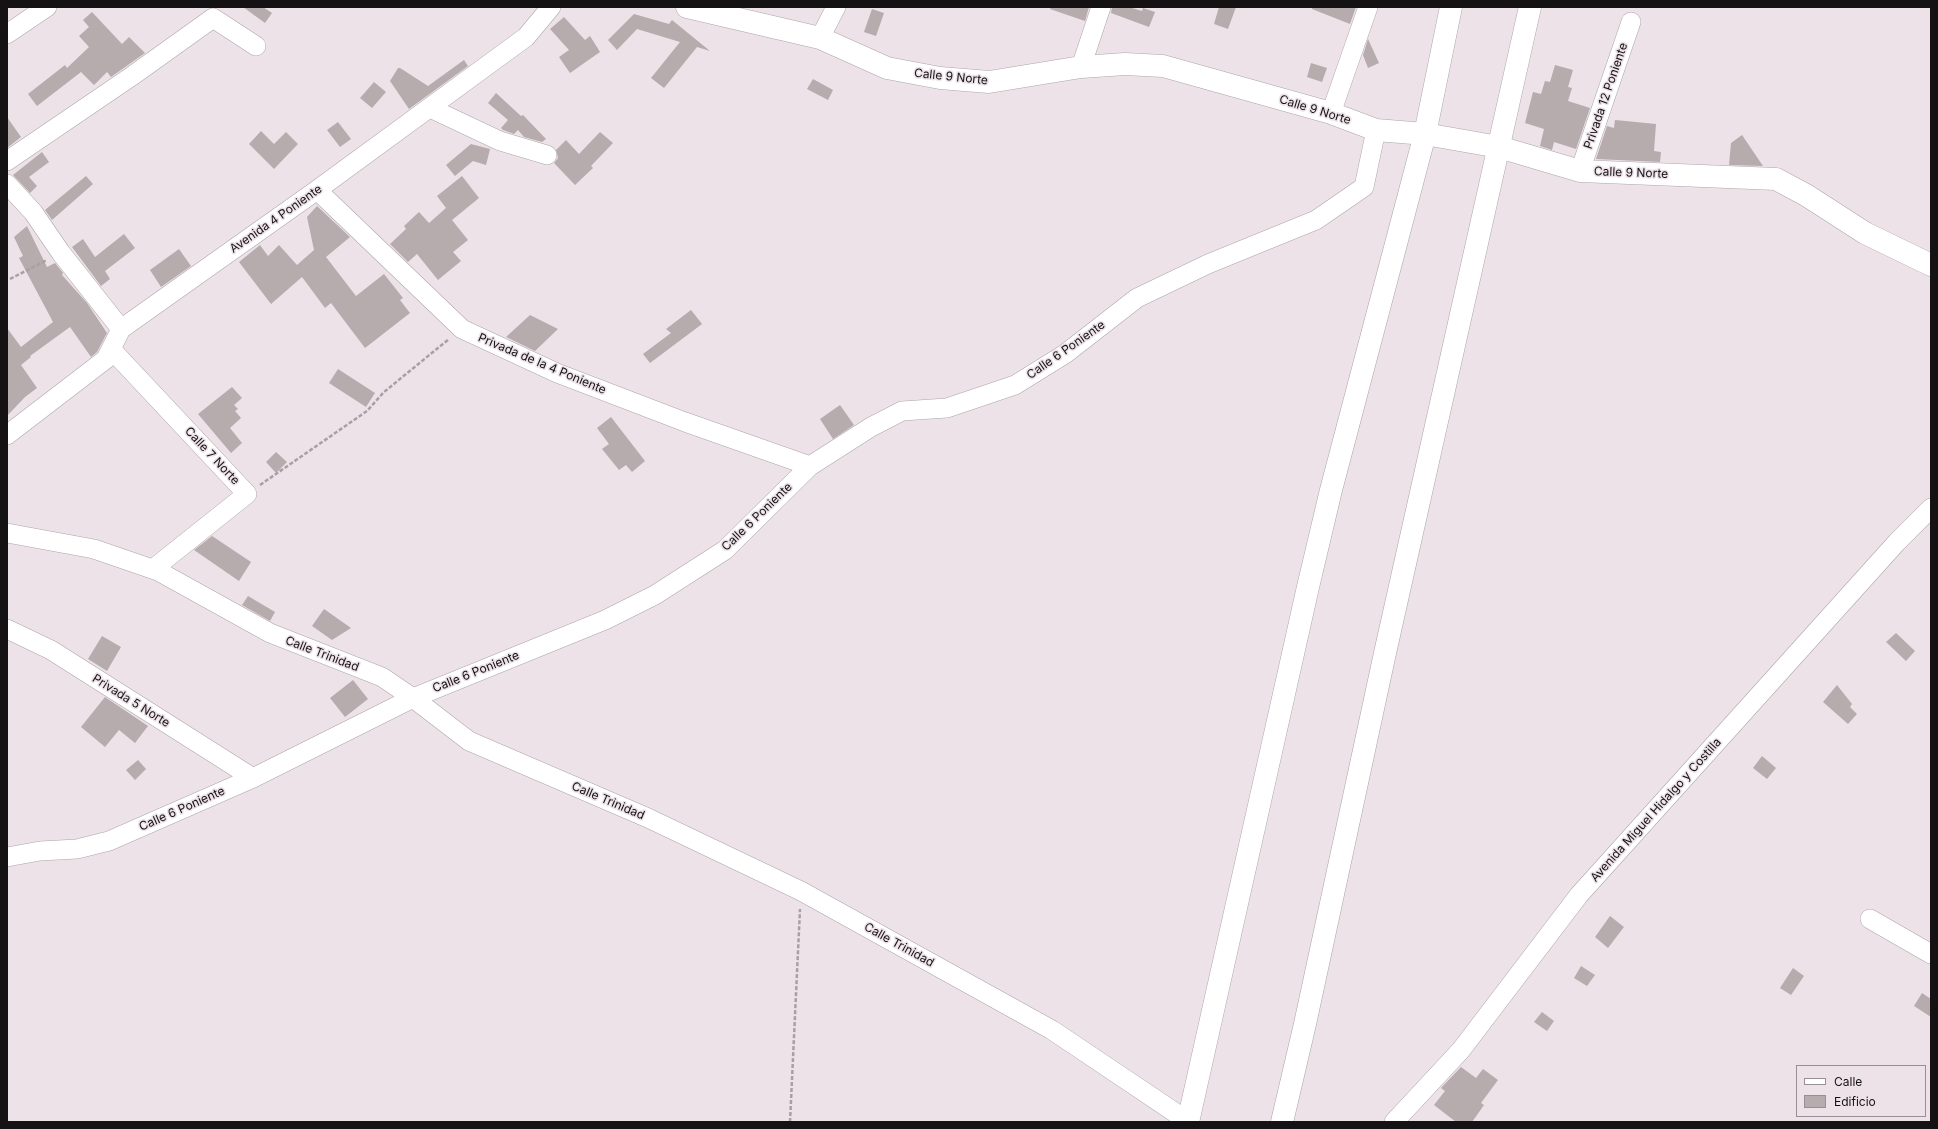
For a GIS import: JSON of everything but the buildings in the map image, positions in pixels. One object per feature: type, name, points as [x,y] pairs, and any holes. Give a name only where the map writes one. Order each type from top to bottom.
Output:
[{"type":"main road","name":"Calle 9 Norte","points":[[687,7],[820,38],[887,68],[940,78],[989,82],[1081,67],[1125,64],[1163,66],[1331,113],[1376,130],[1425,134],[1499,147],[1580,171],[1776,179],[1806,195],[1865,233],[1931,266]]},
{"type":"main road","points":[[1188,1122],[1331,490],[1425,134],[1451,7]]},
{"type":"main road","points":[[1282,1122],[1305,1024],[1353,796],[1530,7]]},
{"type":"street","points":[[7,34],[47,7]]},
{"type":"street","name":"Avenida 4 Poniente","points":[[120,329],[317,190],[526,37],[552,7]]},
{"type":"street","points":[[820,38],[836,7]]},
{"type":"street","points":[[1081,67],[1101,7]]},
{"type":"street","points":[[1331,113],[1368,7]]},
{"type":"street","points":[[7,161],[132,76],[213,18],[256,46]]},
{"type":"street","name":"Privada 12 Poniente","points":[[1580,171],[1631,22]]},
{"type":"street","points":[[430,108],[500,141],[547,156]]},
{"type":"street","name":"Calle 6 Poniente","points":[[7,858],[40,851],[78,849],[109,841],[253,778],[413,698],[605,620],[655,595],[725,550],[810,466],[871,426],[902,411],[947,408],[1015,385],[1065,354],[1137,298],[1208,264],[1316,220],[1364,187],[1376,130]]},
{"type":"street","name":"Privada de la 4 Poniente","points":[[317,190],[462,329],[564,375],[685,422],[810,466]]},
{"type":"street","points":[[7,435],[106,359],[120,329],[61,253],[32,212],[10,193]]},
{"type":"street","name":"Calle 7 Norte","points":[[111,349],[247,494],[154,569]]},
{"type":"street","name":"Avenida Miguel Hidalgo y Costilla","points":[[1394,1122],[1461,1050],[1579,895],[1897,542],[1931,508]]},
{"type":"street","name":"Calle Trinidad","points":[[7,533],[94,549],[154,569],[270,633],[382,677],[413,698],[469,741],[648,818],[801,891],[1052,1030],[1188,1122]]},
{"type":"street","name":"Privada 5 Norte","points":[[7,629],[51,650],[253,778]]},
{"type":"street","points":[[1870,919],[1931,954]]},
{"type":"path","points":[[10,279],[61,253]]},
{"type":"path","points":[[247,494],[366,411],[384,392],[462,329]]},
{"type":"path","points":[[790,1122],[801,891]]}]
